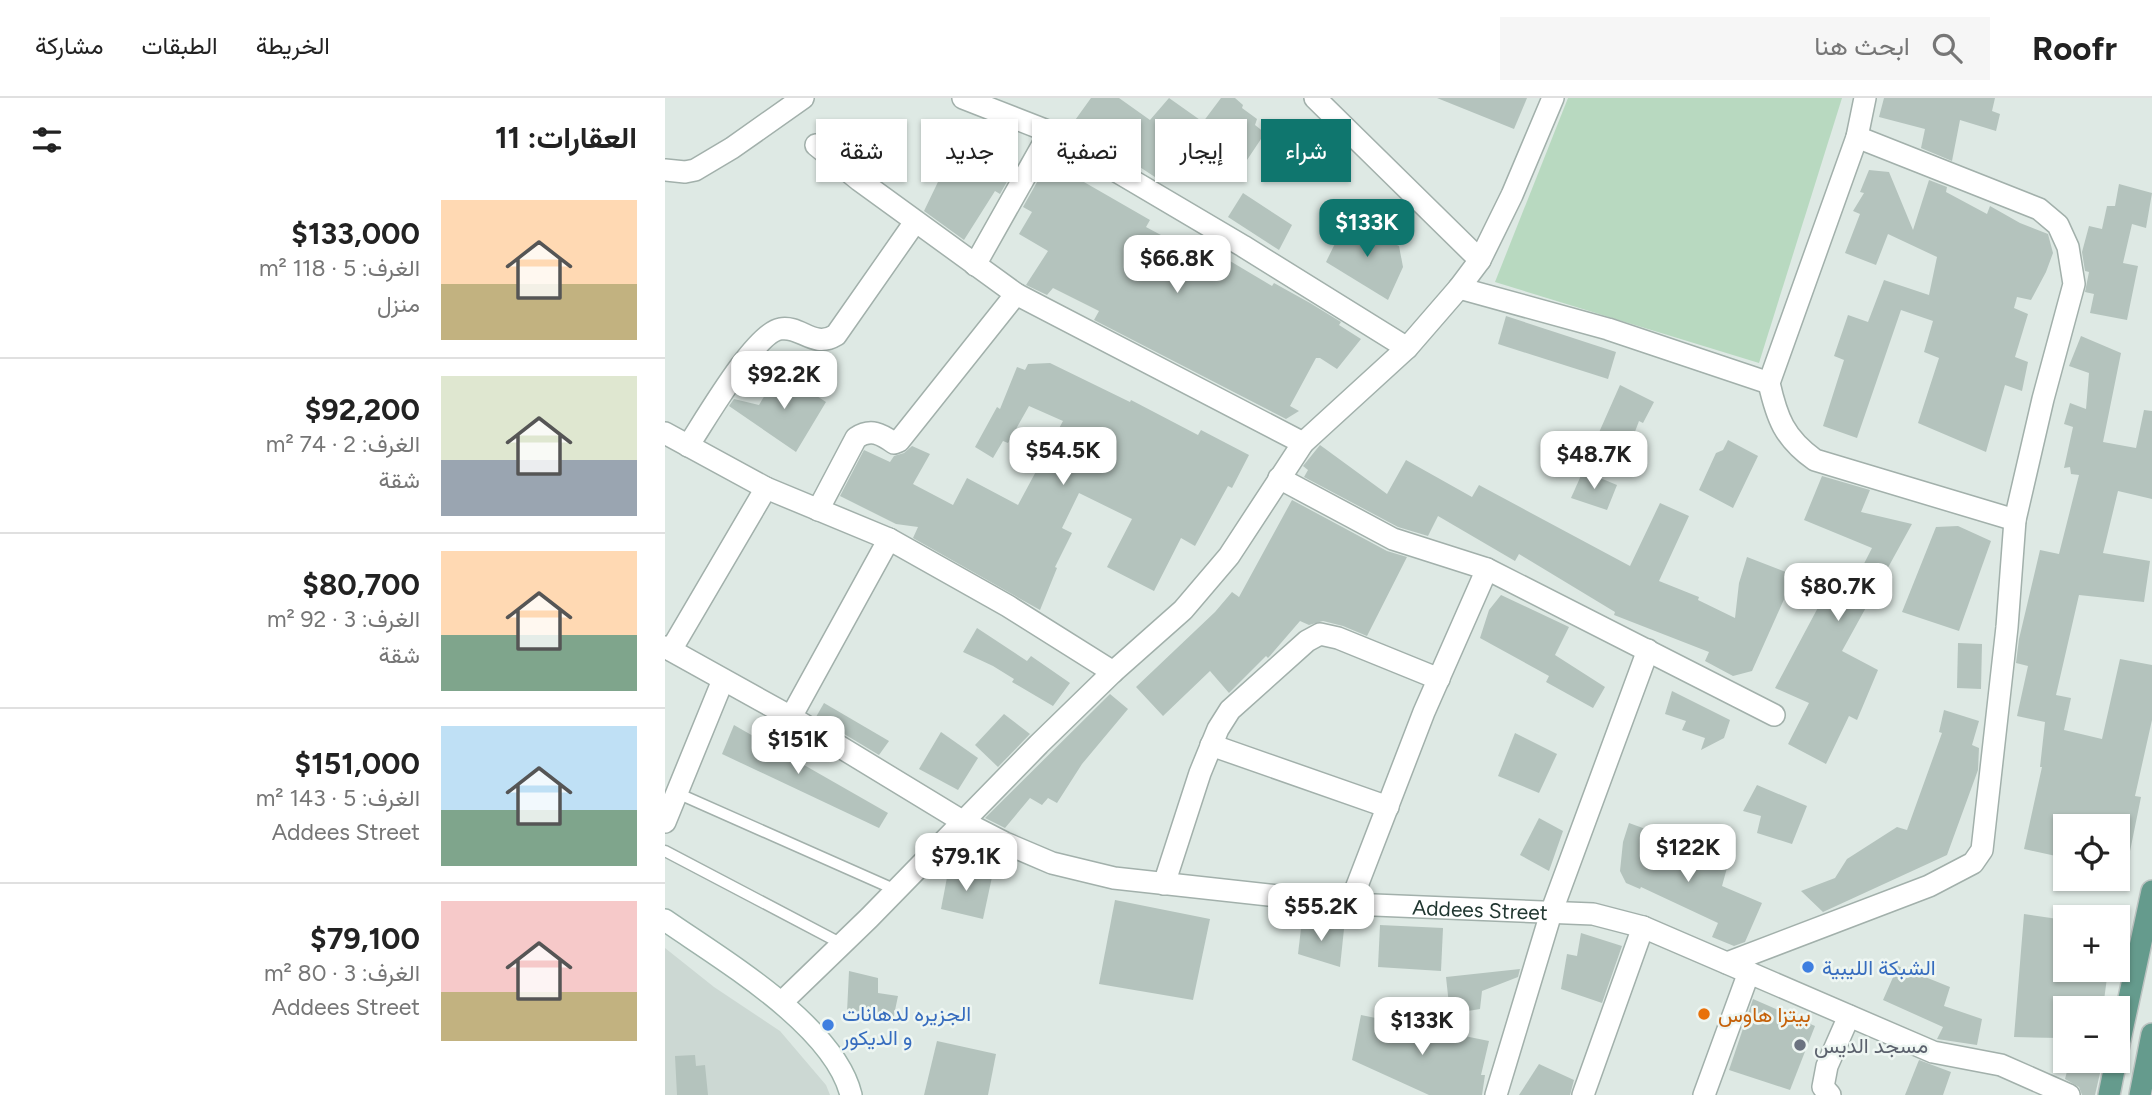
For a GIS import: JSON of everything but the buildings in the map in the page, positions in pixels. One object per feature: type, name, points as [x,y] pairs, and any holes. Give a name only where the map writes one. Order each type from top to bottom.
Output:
[{"type":"main road","points":[[2129,996],[2152,891]]},
{"type":"main road","points":[[2140,1095],[2152,1034]]},
{"type":"main road","points":[[2109,1095],[2113,1073]]},
{"type":"street","points":[[665,170],[695,170],[732,148],[803,98]]},
{"type":"street","points":[[963,98],[1032,125]]},
{"type":"street","points":[[1315,98],[1480,260]]},
{"type":"street","points":[[782,1002],[1113,672],[1183,610],[1229,556],[1303,443],[1407,348],[1459,288],[1480,260],[1512,195],[1553,98]]},
{"type":"street","points":[[1865,98],[1857,137],[1769,383],[1775,411],[1786,433],[1800,449],[1815,460],[2015,520]]},
{"type":"street","points":[[1727,963],[1929,886],[1973,863],[1978,857],[1982,849],[1987,810],[2007,627],[2015,520],[2043,399],[2074,284],[2068,247],[2058,225],[2039,209],[1857,137]]},
{"type":"street","points":[[975,265],[1032,164]]},
{"type":"street","points":[[864,182],[1016,294],[1303,443]]},
{"type":"street","points":[[1134,182],[1407,348]]},
{"type":"street","points":[[688,446],[736,373],[769,332],[782,328],[827,341],[836,335],[915,222]]},
{"type":"street","points":[[1459,288],[1608,329],[1769,383]]},
{"type":"street","points":[[818,510],[850,444],[865,432],[877,433],[894,443],[899,441],[1016,294]]},
{"type":"street","points":[[665,433],[766,488],[889,539],[1008,606],[1113,672]]},
{"type":"street","points":[[1279,478],[1393,540],[1487,569],[1774,715]]},
{"type":"street","points":[[668,648],[766,488]]},
{"type":"street","points":[[791,717],[889,539]]},
{"type":"street","points":[[1350,904],[1439,679],[1487,569]]},
{"type":"street","points":[[1164,884],[1217,729],[1230,710],[1300,647],[1320,634],[1338,638],[1439,679]]},
{"type":"street","name":"Addees Street","points":[[668,648],[791,717],[962,821],[1052,863],[1114,878],[1350,904],[1593,914],[1643,927],[1933,1052],[2001,1065],[2069,1095]]},
{"type":"street","points":[[1496,1095],[1551,913],[1648,650]]},
{"type":"street","points":[[665,822],[723,680]]},
{"type":"street","points":[[1211,745],[1388,807]]},
{"type":"street","points":[[665,920],[782,1002],[828,1050],[851,1095]]},
{"type":"street","points":[[1583,1095],[1643,927]]},
{"type":"street","points":[[1704,1095],[1749,972]]},
{"type":"street","points":[[1830,1095],[1823,1087],[1827,1066],[1849,1016]]},
{"type":"lane","points":[[677,793],[896,890]]},
{"type":"lane","points":[[665,851],[842,944]]},
{"type":"shaded area","points":[[665,948],[714,987],[780,1031],[826,1085],[830,1095],[665,1095]]},
{"type":"green space","points":[[1568,98],[1842,98],[1759,363],[1495,282]]},
{"type":"place","name":"الشبكة الليبية","points":[[1808,967]]},
{"type":"place","name":"بيتزا هاوس","points":[[1704,1014]]},
{"type":"place","name":"الجزيره لدهانات و الديكور","points":[[828,1025]]},
{"type":"place","name":"مسجد الديس","points":[[1800,1045]]}]
